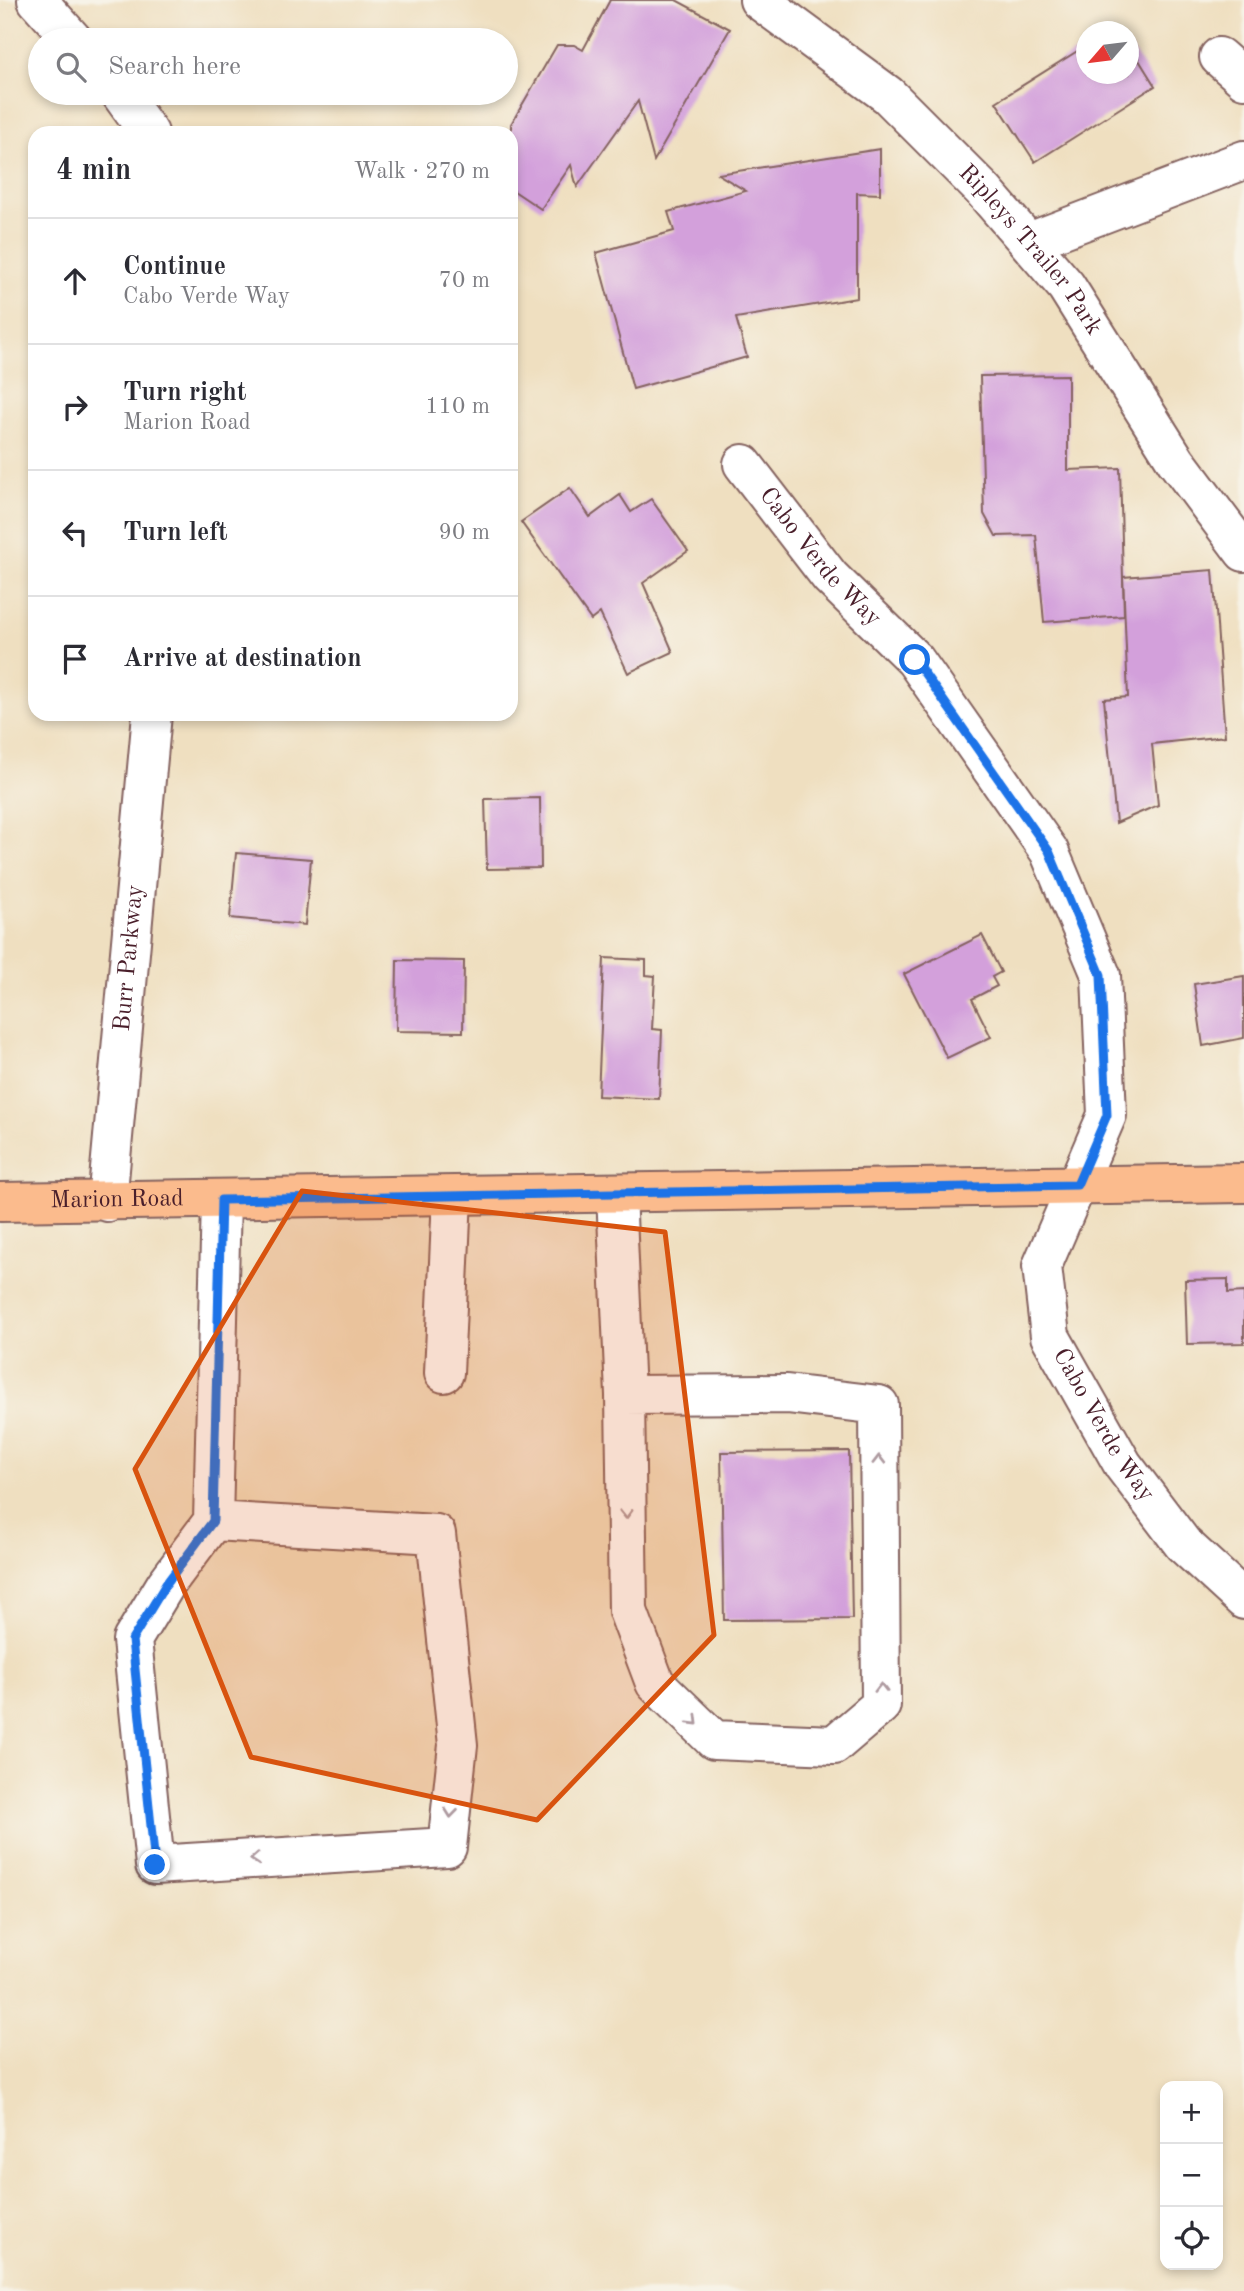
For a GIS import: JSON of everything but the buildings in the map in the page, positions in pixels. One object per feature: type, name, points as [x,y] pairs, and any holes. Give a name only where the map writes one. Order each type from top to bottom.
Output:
[{"type":"main road","name":"Marion Road","points":[[0,1202],[1244,1183]]},
{"type":"street","points":[[37,0],[62,28]]},
{"type":"street","name":"Ripleys Trailer Park","points":[[759,0],[888,95],[982,189],[1029,242],[1066,286],[1176,461],[1244,552]]},
{"type":"street","points":[[129,105],[144,126]]},
{"type":"street","points":[[1029,242],[1244,160]]},
{"type":"street","name":"Cabo Verde Way","points":[[743,464],[830,577],[915,660],[1049,851],[1101,975],[1107,1115],[1042,1266],[1050,1336],[1123,1465],[1183,1544],[1244,1600]]},
{"type":"street","name":"Burr Parkway","points":[[107,1202],[151,721]]},
{"type":"street","points":[[616,1193],[625,1395],[628,1611],[655,1683],[714,1740],[834,1745],[881,1705],[879,1405],[788,1394],[625,1395]]},
{"type":"street","points":[[444,1373],[452,1196]]},
{"type":"street","points":[[213,1521],[436,1534],[458,1745],[447,1847],[155,1865],[132,1640],[166,1584],[213,1521],[221,1200]]},
{"type":"highlighted area","points":[[302,1191],[665,1232],[714,1635],[537,1820],[251,1757],[135,1469]]},
{"type":"route","points":[[155,1865],[132,1640],[166,1584],[213,1521],[221,1200],[1077,1185],[1107,1115],[1101,975],[1049,851],[915,660]]}]
